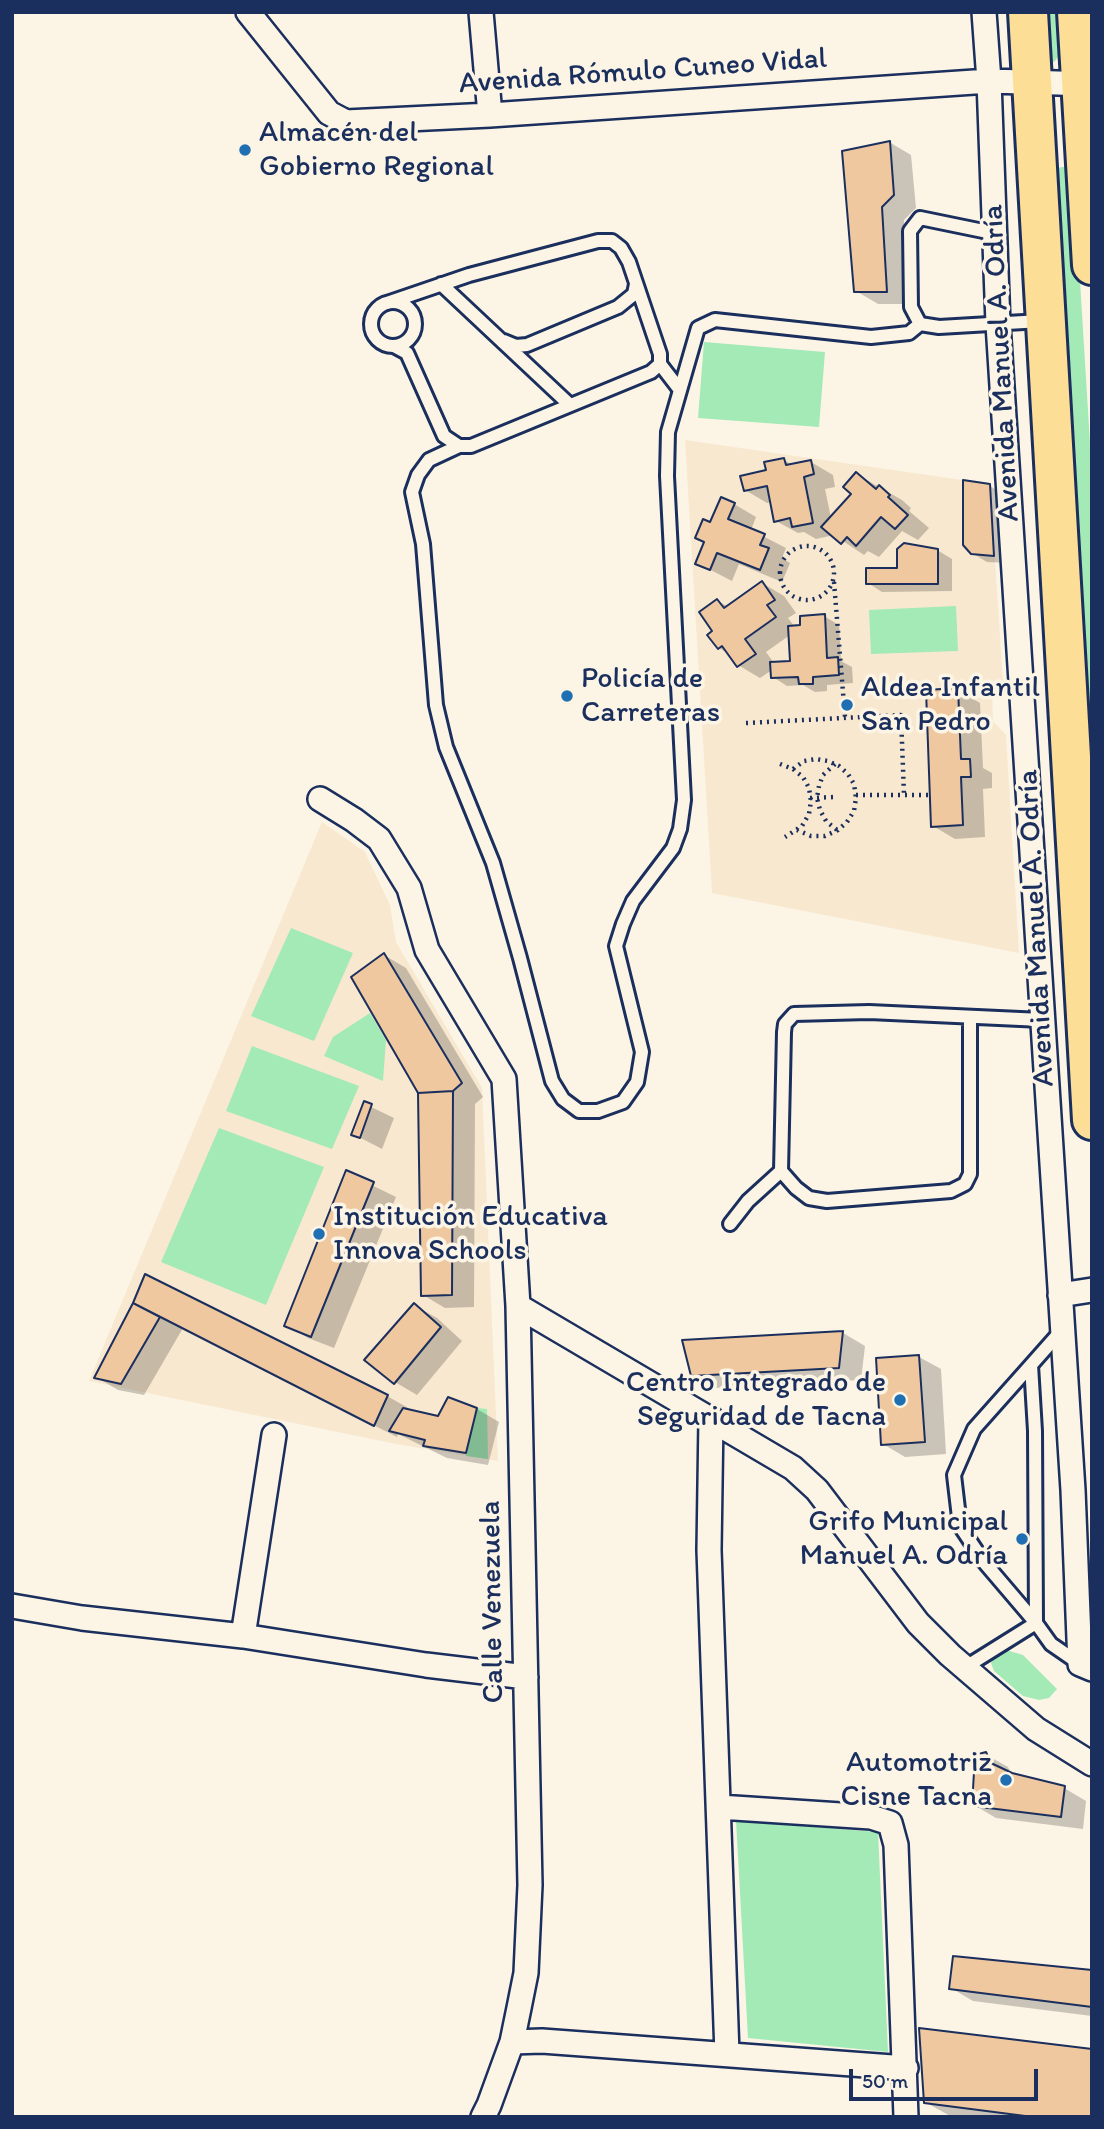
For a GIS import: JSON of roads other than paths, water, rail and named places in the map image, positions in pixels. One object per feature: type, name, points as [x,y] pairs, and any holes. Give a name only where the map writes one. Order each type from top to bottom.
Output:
[{"type":"highway","name":"Avenida Manuel A. Odría","points":[[1028,12],[1089,1024],[1092,1120]]},
{"type":"highway","points":[[1077,12],[1087,83],[1092,265]]},
{"type":"street","name":"Avenida Rómulo Cuneo Vidal","points":[[248,12],[329,113],[337,118],[355,122],[989,81],[1087,83]]},
{"type":"street","points":[[481,12],[490,115]]},
{"type":"street","name":"Avenida Manuel A. Odría","points":[[984,12],[998,324],[1086,1667]]},
{"type":"street","name":"Calle Venezuela","points":[[320,799],[379,839],[409,888],[426,950],[504,1079],[517,1306],[530,1885],[526,1973],[512,2042],[482,2117]]},
{"type":"street","points":[[1042,1020],[1089,1024]]},
{"type":"street","points":[[1060,1296],[1092,1290]]},
{"type":"street","points":[[517,1306],[793,1468],[817,1490],[918,1623],[964,1668],[1036,1729],[1092,1764]]},
{"type":"street","points":[[710,1418],[709,1550],[727,2054]]},
{"type":"street","points":[[243,1636],[274,1436]]},
{"type":"street","points":[[12,1606],[82,1618],[243,1636],[426,1665],[526,1677]]},
{"type":"street","points":[[719,1807],[871,1817],[890,1823],[896,1844],[906,2117]]},
{"type":"street","points":[[512,2042],[542,2041],[906,2068]]},
{"type":"lane","points":[[920,324],[911,307],[910,231],[920,218],[993,233]]},
{"type":"lane","points":[[407,354],[380,342],[372,331],[375,310],[387,303],[441,284],[598,241],[612,241],[621,248],[636,284],[660,354],[660,364],[680,390]]},
{"type":"lane","points":[[441,284],[570,405]]},
{"type":"lane","points":[[501,340],[516,346],[527,345],[618,307],[634,294],[636,284]]},
{"type":"lane","points":[[409,310],[409,301],[414,293]]},
{"type":"lane","points":[[387,303],[401,304],[409,310],[414,320],[414,328],[407,354],[443,436],[459,446]]},
{"type":"lane","points":[[618,307],[637,308],[647,316]]},
{"type":"lane","points":[[660,364],[650,372],[471,446],[459,446],[429,460],[418,475],[412,492],[424,544],[436,705],[446,747],[493,863],[552,1081],[563,1099],[579,1111],[598,1111],[623,1102],[637,1082],[642,1052],[616,946],[633,901],[673,849],[680,830],[684,800],[667,476],[668,432],[698,328],[715,320],[871,337],[909,333],[920,324],[939,327],[1046,321]]},
{"type":"lane","points":[[394,346],[410,337]]},
{"type":"lane","points":[[523,361],[520,353],[527,345]]},
{"type":"lane","points":[[971,1017],[970,1174],[965,1184],[951,1191],[827,1201],[809,1198],[796,1188],[781,1171],[784,1032],[789,1018],[794,1014],[869,1012],[1042,1020]]},
{"type":"lane","points":[[730,1224],[748,1201],[781,1171]]},
{"type":"lane","points":[[1062,1329],[974,1429],[954,1475],[960,1526],[984,1562],[1051,1644],[1086,1667]]},
{"type":"lane","points":[[1031,1365],[1035,1431],[1036,1623]]},
{"type":"lane","points":[[964,1668],[1036,1623]]},
{"type":"place","name":"Almacén del Gobierno Regional","points":[[245,150]]},
{"type":"place","name":"Policía de Carreteras","points":[[567,696]]},
{"type":"place","name":"Aldea Infantil San Pedro","points":[[847,705]]},
{"type":"place","name":"Institución Educativa Innova Schools","points":[[319,1234]]},
{"type":"place","name":"Centro Integrado de Seguridad de Tacna","points":[[900,1400]]},
{"type":"place","name":"Grifo Municipal Manuel A. Odría","points":[[1022,1539]]},
{"type":"place","name":"Automotriz Cisne Tacna","points":[[1006,1780]]}]
